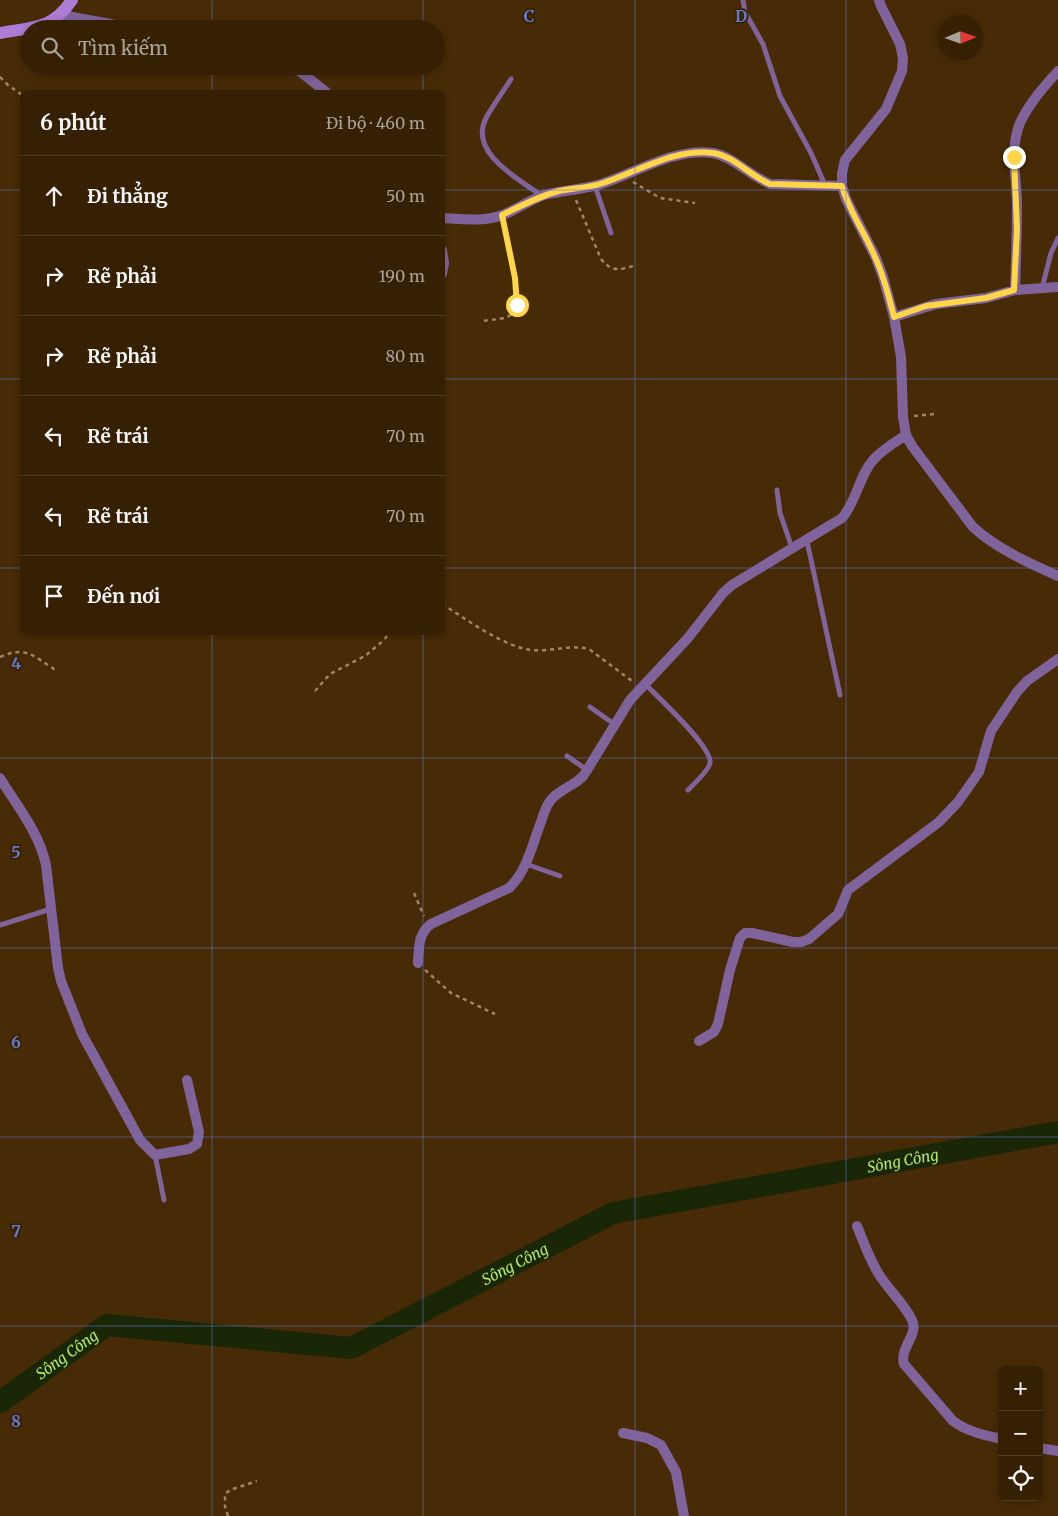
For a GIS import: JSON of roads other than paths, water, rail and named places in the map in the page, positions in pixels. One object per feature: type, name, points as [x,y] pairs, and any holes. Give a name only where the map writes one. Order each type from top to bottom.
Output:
[{"type":"street","points":[[54,20],[61,15],[72,0]]},
{"type":"street","points":[[879,0],[900,44],[903,58],[902,71],[886,109],[854,147],[846,160],[842,173],[842,186],[846,199],[881,270],[894,317],[901,357],[903,417],[906,435],[917,454],[973,527],[982,535],[1026,561],[1058,576]]},
{"type":"street","points":[[61,15],[88,20]]},
{"type":"street","points":[[0,33],[20,29]]},
{"type":"street","points":[[1014,290],[1017,229],[1015,140],[1020,123],[1030,104],[1058,71]]},
{"type":"street","points":[[304,75],[323,90]]},
{"type":"street","points":[[445,218],[489,219],[502,215],[542,196],[595,185],[682,154],[698,152],[715,153],[728,158],[759,179],[770,184],[842,186]]},
{"type":"street","points":[[894,317],[926,306],[986,298],[1014,290],[1058,287]]},
{"type":"street","points":[[418,963],[420,940],[428,926],[509,888],[517,880],[526,864],[550,801],[578,782],[623,710],[692,634],[723,593],[842,518],[851,508],[873,460],[882,451],[906,435]]},
{"type":"street","points":[[699,1041],[714,1032],[718,1024],[730,970],[740,938],[745,933],[752,933],[801,942],[809,939],[834,918],[841,908],[848,890],[939,822],[954,807],[979,772],[991,731],[1017,692],[1027,681],[1058,659]]},
{"type":"street","points":[[0,778],[36,834],[42,848],[59,975],[82,1034],[140,1140],[156,1155],[189,1149],[197,1144],[198,1132],[187,1080]]},
{"type":"street","points":[[857,1226],[875,1268],[912,1319],[913,1331],[903,1352],[904,1364],[961,1427],[971,1432],[998,1438]]},
{"type":"street","points":[[624,1433],[647,1438],[661,1445],[676,1472],[684,1516]]},
{"type":"street","points":[[1043,1449],[1058,1451]]},
{"type":"lane","points":[[743,0],[745,12],[763,44],[780,96],[811,152],[825,185]]},
{"type":"lane","points":[[511,79],[485,120],[482,139],[485,148],[493,160],[542,196]]},
{"type":"lane","points":[[595,185],[612,233]]},
{"type":"lane","points":[[1042,288],[1051,253],[1058,238]]},
{"type":"lane","points":[[777,490],[780,513],[793,549]]},
{"type":"lane","points":[[806,541],[840,695]]},
{"type":"lane","points":[[643,686],[702,743],[710,757],[709,767],[688,790]]},
{"type":"lane","points":[[590,707],[614,724]]},
{"type":"lane","points":[[567,756],[587,770]]},
{"type":"lane","points":[[526,864],[560,876]]},
{"type":"lane","points":[[0,925],[51,909]]},
{"type":"lane","points":[[156,1155],[164,1200]]},
{"type":"waterway","name":"Sông Công","points":[[0,1402],[107,1325],[351,1348],[613,1213],[1058,1132]]}]
